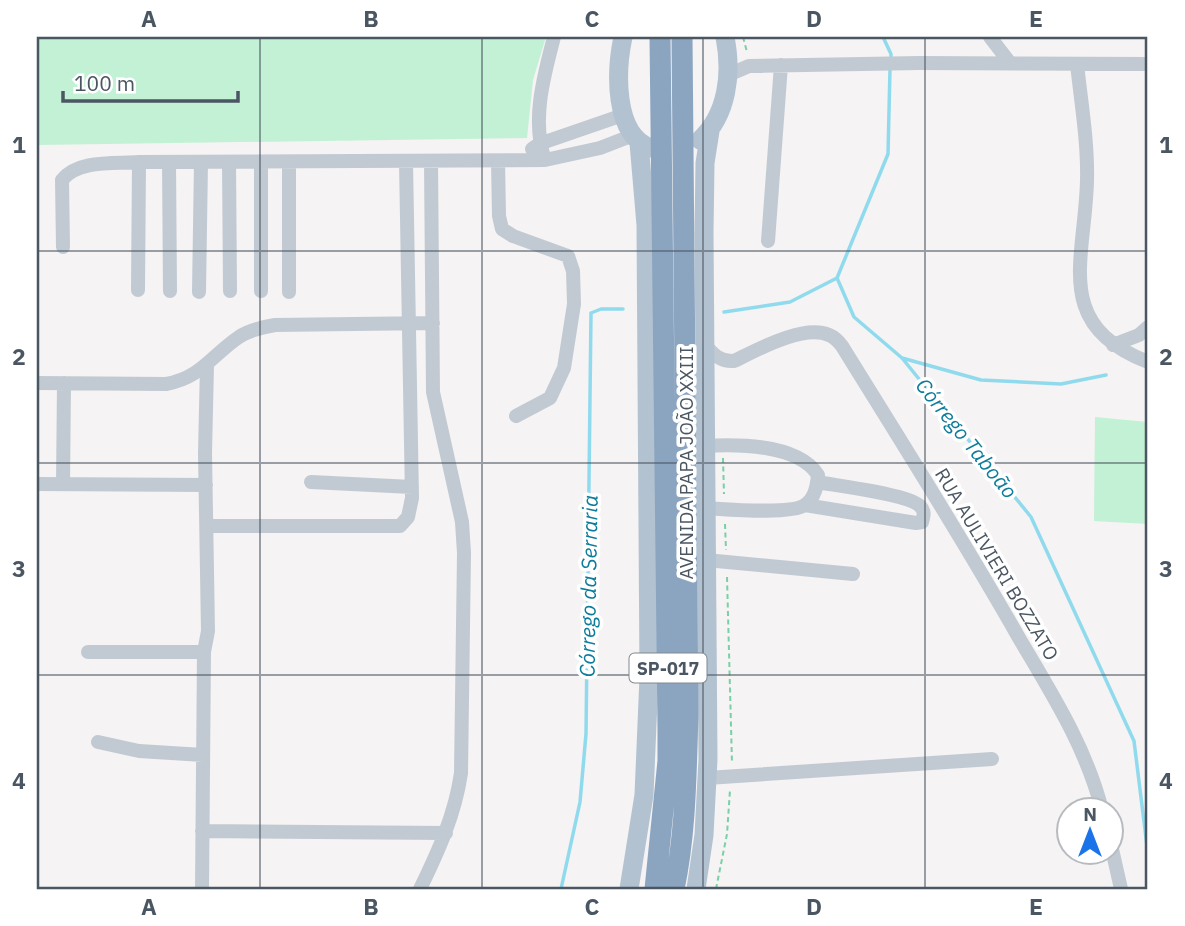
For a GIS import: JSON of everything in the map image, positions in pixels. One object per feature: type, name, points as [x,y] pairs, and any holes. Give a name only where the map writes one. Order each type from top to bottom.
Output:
[{"type":"highway","name":"AVENIDA PAPA JOÃO XXIII","points":[[655,889],[694,445],[660,37]]},
{"type":"highway","name":"AVENIDA PAPA JOÃO XXIII","points":[[674,889],[680,861],[688,715],[694,445],[682,37]]},
{"type":"highway","points":[[680,861],[681,889]]},
{"type":"main road","name":"AVENIDA PAPA JOÃO XXIII","points":[[623,37],[620,75],[623,115],[635,140],[646,225],[649,677],[644,795],[629,889]]},
{"type":"main road","name":"AVENIDA PAPA JOÃO XXIII","points":[[696,889],[704,835],[716,561],[715,509],[694,445],[704,344],[704,181],[710,131],[722,104],[728,75],[727,45]]},
{"type":"main road","points":[[635,140],[668,150],[687,148],[710,131]]},
{"type":"street","points":[[545,160],[540,144],[540,106],[554,37]]},
{"type":"street","points":[[989,63],[990,37]]},
{"type":"street","points":[[990,37],[1010,63]]},
{"type":"street","points":[[727,45],[749,66]]},
{"type":"street","points":[[1077,64],[1087,179],[1079,254],[1081,292],[1093,324],[1113,345],[1147,362]]},
{"type":"street","points":[[728,75],[749,66],[780,65],[1148,64]]},
{"type":"street","points":[[768,242],[780,65]]},
{"type":"street","points":[[517,160],[540,144],[623,115]]},
{"type":"street","points":[[63,247],[62,180],[67,174],[84,167],[139,162],[545,160],[635,140]]},
{"type":"street","points":[[498,161],[499,216],[502,229],[513,236],[568,256],[573,271],[574,304],[564,368],[550,398],[516,416]]},
{"type":"street","points":[[138,290],[139,162]]},
{"type":"street","points":[[169,162],[170,291]]},
{"type":"street","points":[[199,292],[201,162]]},
{"type":"street","points":[[229,162],[230,291]]},
{"type":"street","points":[[261,162],[261,291]]},
{"type":"street","points":[[289,162],[289,292]]},
{"type":"street","points":[[207,526],[400,526],[408,517],[412,487],[406,162]]},
{"type":"street","points":[[420,889],[446,833],[457,799],[461,773],[464,553],[462,522],[433,392],[430,162]]},
{"type":"street","points":[[37,383],[166,384],[181,381],[207,365],[239,337],[258,328],[295,324],[433,323]]},
{"type":"street","points":[[1113,345],[1144,331],[1147,362]]},
{"type":"street","name":"RUA AULIVIERI BOZZATO","points":[[704,344],[726,362],[782,340],[814,332],[831,335],[842,346],[992,589],[1071,726],[1085,756],[1098,796]]},
{"type":"street","points":[[202,889],[204,652],[208,631],[207,365]]},
{"type":"street","points":[[63,484],[64,383]]},
{"type":"street","points":[[694,445],[736,444],[790,454],[812,465],[818,475],[816,492],[805,505]]},
{"type":"street","points":[[311,482],[412,487]]},
{"type":"street","points":[[715,509],[791,509],[805,505],[916,523],[922,522],[925,513],[923,508],[907,499],[817,482]]},
{"type":"street","points":[[37,484],[206,485]]},
{"type":"street","points":[[716,561],[852,574]]},
{"type":"street","points":[[88,652],[204,652]]},
{"type":"street","points":[[98,742],[139,751],[203,755]]},
{"type":"street","points":[[707,778],[992,759]]},
{"type":"street","points":[[202,831],[446,833]]},
{"type":"street","points":[[1115,866],[1121,889]]},
{"type":"path","points":[[743,37],[749,66]]},
{"type":"path","points":[[694,445],[715,509],[716,561],[733,757],[727,834],[716,889]]},
{"type":"green space","points":[[37,37],[546,37],[533,80],[527,138],[37,145]]},
{"type":"green space","points":[[1095,417],[1148,422],[1148,524],[1094,521]]},
{"type":"waterway","name":"Córrego Taboão","points":[[883,37],[891,54],[891,61]]},
{"type":"waterway","name":"Córrego Taboão","points":[[890,69],[888,154],[837,278],[854,317],[902,358],[1031,517],[1134,741],[1148,854]]},
{"type":"waterway","name":"Córrego da Serraria","points":[[724,312],[790,302],[837,278]]},
{"type":"waterway","name":"Córrego da Serraria","points":[[561,889],[580,802],[586,734],[591,313],[601,309],[623,309]]},
{"type":"waterway","points":[[902,358],[981,380],[1061,384],[1106,375]]}]
